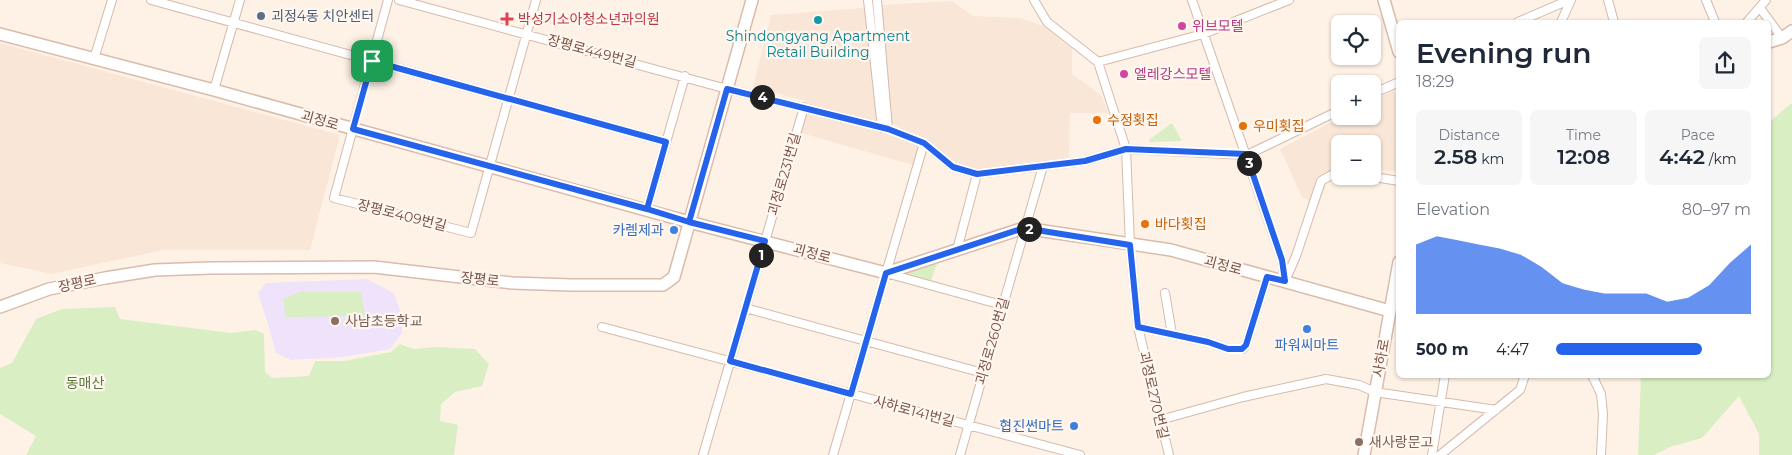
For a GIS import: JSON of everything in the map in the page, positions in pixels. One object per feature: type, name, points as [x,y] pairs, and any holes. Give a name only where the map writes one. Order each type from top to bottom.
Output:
[{"type":"main road","name":"장평로","points":[[0,306],[49,289],[105,278],[155,270],[210,268],[374,267],[512,282],[571,285],[663,285],[674,277],[752,0]]},
{"type":"main road","points":[[1384,0],[1396,42]]},
{"type":"main road","points":[[1771,41],[1782,38],[1792,31]]},
{"type":"main road","name":"괴정로","points":[[0,34],[214,90],[689,222],[886,273],[1024,228],[1171,250],[1390,310]]},
{"type":"main road","name":"사하로","points":[[1364,455],[1390,310],[1396,287]]},
{"type":"street","points":[[94,59],[112,0]]},
{"type":"street","points":[[151,0],[666,142]]},
{"type":"street","points":[[214,90],[240,0]]},
{"type":"street","points":[[353,129],[388,0]]},
{"type":"street","name":"장평로449번길","points":[[399,0],[685,76],[727,89],[885,129],[924,143],[953,167],[977,174]]},
{"type":"street","points":[[489,167],[536,0]]},
{"type":"street","points":[[868,0],[885,129]]},
{"type":"street","points":[[877,0],[885,129]]},
{"type":"street","points":[[1034,0],[1047,22],[1098,62],[1204,34],[1289,0]]},
{"type":"street","points":[[1192,0],[1282,260],[1285,281]]},
{"type":"street","points":[[1523,20],[1570,0]]},
{"type":"street","points":[[1562,20],[1570,0]]},
{"type":"street","points":[[1608,0],[1613,20]]},
{"type":"street","points":[[1706,0],[1714,20]]},
{"type":"street","points":[[1749,20],[1766,0]]},
{"type":"street","points":[[1760,8],[1769,20]]},
{"type":"street","points":[[1771,23],[1782,38]]},
{"type":"street","name":"괴정로270번길","points":[[1098,62],[1126,149],[1130,245],[1138,327],[1168,455]]},
{"type":"street","points":[[647,209],[685,76]]},
{"type":"street","points":[[1381,90],[1396,83]]},
{"type":"street","name":"괴정로231번길","points":[[703,455],[804,107]]},
{"type":"street","points":[[957,250],[977,174],[1085,161],[1126,149],[1246,154],[1331,114]]},
{"type":"street","name":"장평로409번길","points":[[353,129],[334,198],[470,233],[489,167]]},
{"type":"street","points":[[833,455],[924,143]]},
{"type":"street","points":[[1024,228],[1043,166]]},
{"type":"street","points":[[1285,281],[1302,239],[1321,181],[1331,175]]},
{"type":"street","points":[[1381,178],[1396,181]]},
{"type":"street","name":"괴정로260번길","points":[[960,455],[1024,228]]},
{"type":"street","points":[[886,273],[1002,305]]},
{"type":"street","points":[[1138,327],[1228,349],[1242,349],[1246,345],[1267,277]]},
{"type":"street","points":[[1165,293],[1172,334]]},
{"type":"street","points":[[745,308],[983,373]]},
{"type":"street","name":"사하로141번길","points":[[602,327],[1080,455]]},
{"type":"street","points":[[1432,455],[1444,378]]},
{"type":"street","points":[[1440,455],[1520,390],[1524,378]]},
{"type":"street","points":[[1593,378],[1600,394],[1603,414],[1600,455]]},
{"type":"street","points":[[1160,420],[1243,397],[1326,379],[1359,385],[1375,392],[1496,410]]},
{"type":"shaded area","points":[[952,1],[973,16],[1021,18],[1045,27],[1072,49],[1072,74],[1101,95],[1108,113],[1070,113],[1069,157],[1043,166],[977,174],[953,167],[924,143],[891,122],[881,5]]},
{"type":"shaded area","points":[[874,7],[886,134],[919,144],[913,165],[798,132],[806,101],[753,87],[771,15]]},
{"type":"shaded area","points":[[0,43],[340,135],[310,250],[163,250],[52,274],[0,263]]},
{"type":"shaded area","points":[[1394,90],[1396,98],[1396,172],[1381,170],[1381,135],[1331,135],[1331,175],[1318,207],[1302,197],[1280,149],[1331,122],[1331,125],[1381,125],[1381,97]]},
{"type":"shaded area","name":"사남초등학교","points":[[367,279],[394,293],[402,316],[402,333],[390,349],[343,357],[291,360],[276,353],[258,293],[266,283]]},
{"type":"green space","points":[[1792,103],[1792,455],[1759,455],[1759,434],[1739,396],[1702,438],[1670,447],[1654,455],[1638,455],[1641,378],[1771,378],[1771,120]]},
{"type":"green space","points":[[1172,123],[1182,141],[1150,142],[1149,140]]},
{"type":"green space","points":[[940,255],[931,281],[892,270]]},
{"type":"green space","points":[[301,292],[361,292],[365,316],[285,317],[284,298]]},
{"type":"green space","name":"동매산","points":[[115,307],[120,319],[231,333],[256,330],[264,334],[265,372],[272,378],[309,376],[315,361],[344,361],[391,352],[400,344],[414,349],[435,347],[475,349],[489,364],[482,386],[455,392],[441,404],[440,421],[458,425],[454,455],[26,455],[36,436],[0,414],[0,368],[12,363],[36,319],[62,309]]},
{"type":"place","name":"괴정4동 치안센터","points":[[261,16]]},
{"type":"place","name":"박성기소아청소년과의원","points":[[507,19]]},
{"type":"place","name":"Shindongyang Apartment Retail Building","points":[[818,20]]},
{"type":"place","name":"위브모텔","points":[[1182,26]]},
{"type":"place","name":"엘레강스모텔","points":[[1124,74]]},
{"type":"place","name":"수정횟집","points":[[1097,120]]},
{"type":"place","name":"우미횟집","points":[[1243,126]]},
{"type":"place","name":"바다횟집","points":[[1145,224]]},
{"type":"place","name":"카렘제과","points":[[674,230]]},
{"type":"place","name":"사남초등학교","points":[[335,321]]},
{"type":"place","name":"파워씨마트","points":[[1307,329]]},
{"type":"place","name":"협진썬마트","points":[[1074,426]]},
{"type":"place","name":"새사랑문고","points":[[1359,442]]},
{"type":"route","points":[[372,61],[353,129],[689,222],[727,89],[888,129],[924,143],[953,167],[977,174],[1085,161],[1126,149],[1246,154],[1282,260],[1285,281],[1267,277],[1246,345],[1238,350],[1228,349],[1208,342],[1138,327],[1130,245],[1024,228],[886,273],[851,394],[730,361],[765,241],[689,222],[647,209],[666,142],[372,61]]}]
